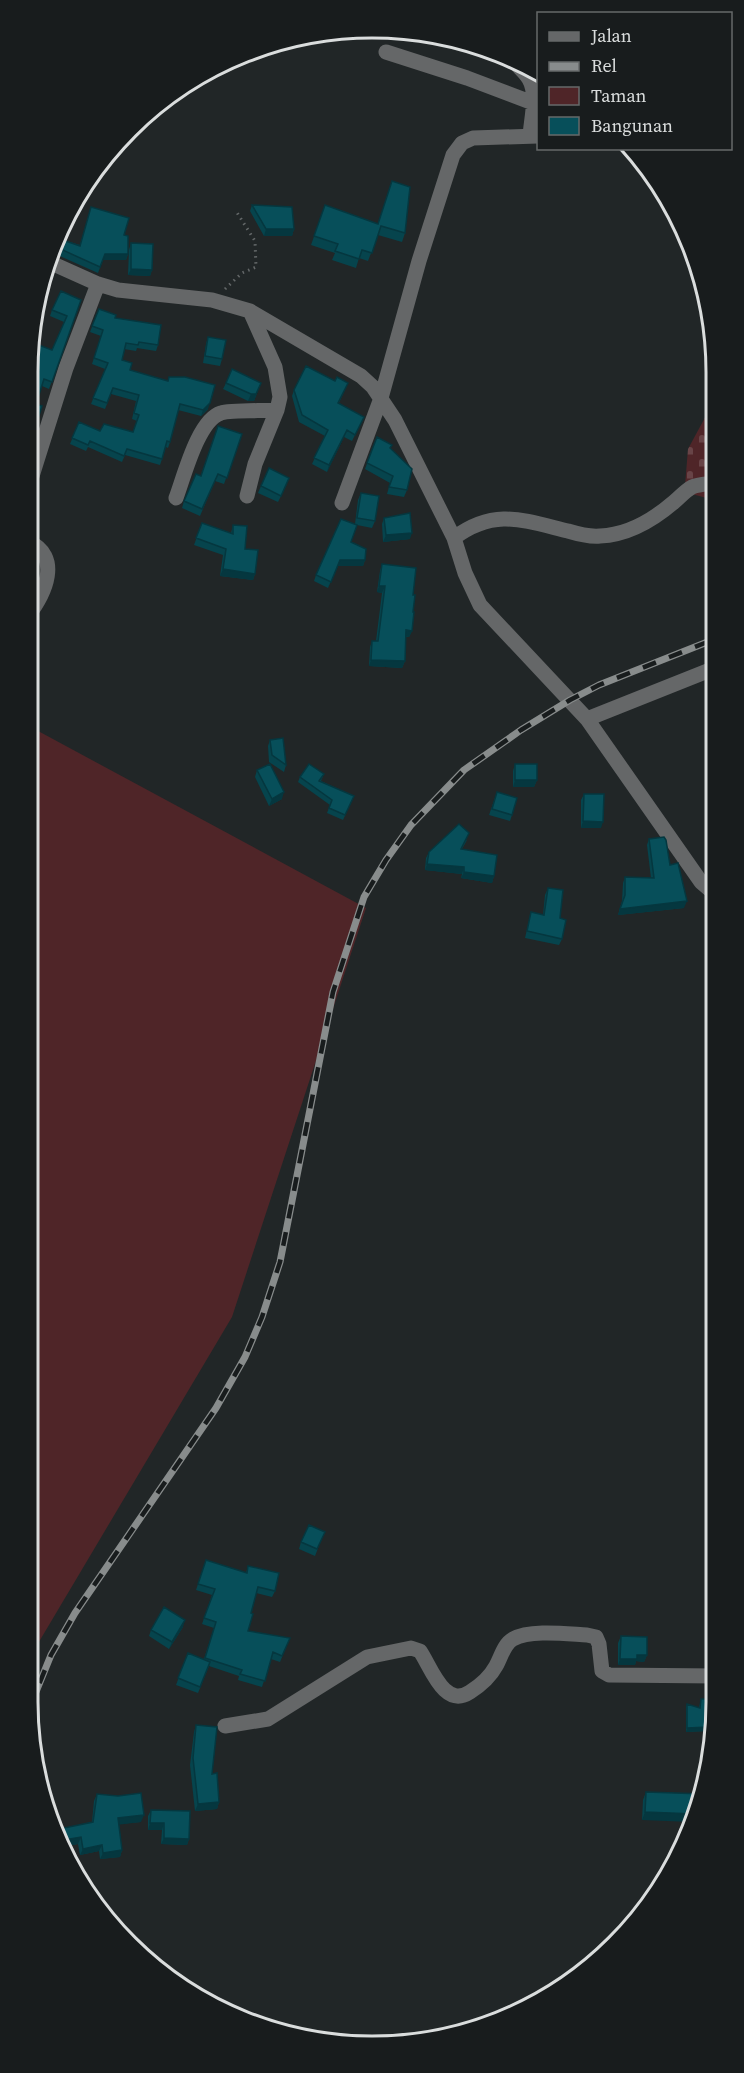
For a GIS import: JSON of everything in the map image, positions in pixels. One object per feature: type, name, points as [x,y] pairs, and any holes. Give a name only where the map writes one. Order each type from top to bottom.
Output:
[{"type":"street","points":[[386,52],[467,78],[532,103]]},
{"type":"street","points":[[342,503],[381,398],[416,272],[453,155],[462,143],[473,138],[534,136],[532,87],[527,76]]},
{"type":"street","points":[[55,265],[98,284],[118,290],[212,300],[250,311],[361,376],[373,387],[395,420],[454,538],[465,573],[480,605],[587,719],[706,886]]},
{"type":"street","points":[[38,457],[66,368],[98,284]]},
{"type":"street","points":[[247,496],[255,464],[280,397],[278,379],[250,311]]},
{"type":"street","points":[[176,498],[201,433],[211,419],[221,413],[277,410]]},
{"type":"street","points":[[454,538],[486,520],[502,518],[524,520],[598,537],[618,534],[655,518],[694,486],[706,484]]},
{"type":"street","points":[[38,546],[45,553],[48,569],[38,603]]},
{"type":"street","points":[[587,719],[706,672]]},
{"type":"street","points":[[225,1726],[268,1719],[367,1658],[411,1648],[420,1651],[439,1684],[445,1690],[455,1696],[464,1696],[481,1685],[492,1673],[509,1642],[524,1635],[596,1637],[602,1671],[609,1675],[706,1676]]},
{"type":"path","points":[[212,300],[242,273],[256,267],[255,241],[236,211]]},
{"type":"green space","points":[[706,416],[706,498],[692,494],[685,486],[688,449]]},
{"type":"green space","points":[[38,731],[366,908],[232,1317],[38,1643]]},
{"type":"building","points":[[392,181],[410,187],[405,233],[381,226],[372,253],[362,250],[359,259],[335,251],[338,244],[314,236],[325,205],[378,224]]},
{"type":"building","points":[[252,205],[292,207],[294,229],[266,229]]},
{"type":"building","points":[[91,207],[129,218],[124,235],[128,236],[128,254],[105,254],[100,267],[61,249],[65,241],[80,246]]},
{"type":"building","points":[[131,243],[153,244],[152,270],[131,269]]},
{"type":"building","points":[[61,291],[81,300],[52,382],[44,379],[38,398],[38,345],[52,350],[67,316],[52,310]]},
{"type":"building","points":[[99,309],[116,315],[115,318],[161,325],[158,345],[139,342],[138,345],[126,343],[122,360],[132,363],[130,370],[168,381],[169,377],[185,377],[215,385],[210,403],[203,410],[180,404],[170,442],[167,441],[162,459],[127,449],[124,456],[90,441],[88,445],[72,438],[79,422],[100,431],[104,424],[133,432],[139,415],[134,413],[139,395],[113,388],[107,403],[93,398],[108,363],[94,358],[103,330],[92,326]]},
{"type":"building","points":[[208,337],[226,340],[222,359],[205,356]]},
{"type":"building","points":[[306,366],[335,381],[337,377],[348,383],[338,403],[364,417],[355,435],[347,430],[329,465],[314,458],[328,430],[302,415],[294,390]]},
{"type":"building","points":[[232,369],[261,383],[256,394],[226,383]]},
{"type":"building","points":[[38,405],[42,406],[38,418]]},
{"type":"building","points":[[218,426],[242,434],[227,478],[218,474],[202,509],[184,501],[196,474],[201,476]]},
{"type":"building","points":[[377,437],[392,445],[390,448],[412,469],[407,490],[389,487],[393,476],[367,463]]},
{"type":"building","points":[[269,468],[289,478],[281,496],[261,486]]},
{"type":"building","points":[[361,493],[379,496],[375,521],[357,518]]},
{"type":"building","points":[[410,513],[412,533],[386,535],[384,518]]},
{"type":"building","points":[[341,519],[357,525],[351,542],[366,549],[365,560],[340,560],[331,582],[316,575]]},
{"type":"building","points":[[202,523],[233,534],[233,525],[247,526],[245,549],[258,550],[255,574],[223,569],[226,549],[196,538]]},
{"type":"building","points":[[382,564],[416,568],[412,631],[406,630],[405,661],[371,660],[372,641],[378,641],[385,586],[379,586]]},
{"type":"building","points":[[283,738],[286,765],[272,755],[270,740]]},
{"type":"building","points":[[270,764],[284,792],[272,799],[257,770]]},
{"type":"building","points":[[309,764],[324,774],[319,781],[354,796],[345,815],[329,808],[332,800],[300,777]]},
{"type":"building","points":[[515,764],[537,764],[537,780],[515,780]]},
{"type":"building","points":[[497,792],[517,798],[512,815],[492,809]]},
{"type":"building","points":[[584,794],[604,794],[603,822],[583,821]]},
{"type":"building","points":[[459,824],[469,833],[461,849],[497,855],[494,876],[464,872],[464,867],[427,864],[429,852]]},
{"type":"building","points":[[664,837],[670,865],[678,863],[687,901],[620,909],[625,895],[625,877],[654,878],[649,839]]},
{"type":"building","points":[[548,888],[563,890],[560,918],[566,920],[562,939],[527,931],[531,912],[544,915]]},
{"type":"building","points":[[309,1525],[325,1532],[317,1549],[301,1542]]},
{"type":"building","points":[[206,1560],[247,1573],[248,1566],[279,1573],[275,1591],[258,1587],[248,1631],[290,1638],[282,1656],[273,1652],[265,1681],[240,1674],[242,1670],[205,1658],[216,1622],[204,1618],[215,1589],[198,1584]]},
{"type":"building","points":[[164,1607],[185,1620],[172,1642],[151,1630]]},
{"type":"building","points":[[621,1636],[647,1637],[647,1655],[637,1655],[637,1659],[620,1659]]},
{"type":"building","points":[[188,1653],[210,1662],[200,1687],[178,1678]]},
{"type":"building","points":[[701,1699],[706,1699],[706,1727],[687,1728],[687,1704],[700,1708]]},
{"type":"building","points":[[196,1725],[217,1727],[212,1774],[217,1773],[219,1802],[198,1804],[193,1758]]},
{"type":"building","points":[[646,1792],[693,1794],[687,1814],[645,1812]]},
{"type":"building","points":[[141,1793],[144,1815],[118,1818],[122,1850],[103,1853],[102,1845],[83,1849],[81,1837],[68,1839],[63,1828],[93,1822],[97,1794],[118,1796]]},
{"type":"building","points":[[151,1810],[190,1811],[189,1839],[164,1838],[164,1823],[150,1823]]},
{"type":"railway","points":[[38,1687],[51,1655],[75,1613],[216,1408],[245,1357],[262,1317],[280,1262],[333,992],[364,897],[386,860],[411,825],[464,770],[521,730],[599,685],[706,643]]}]
